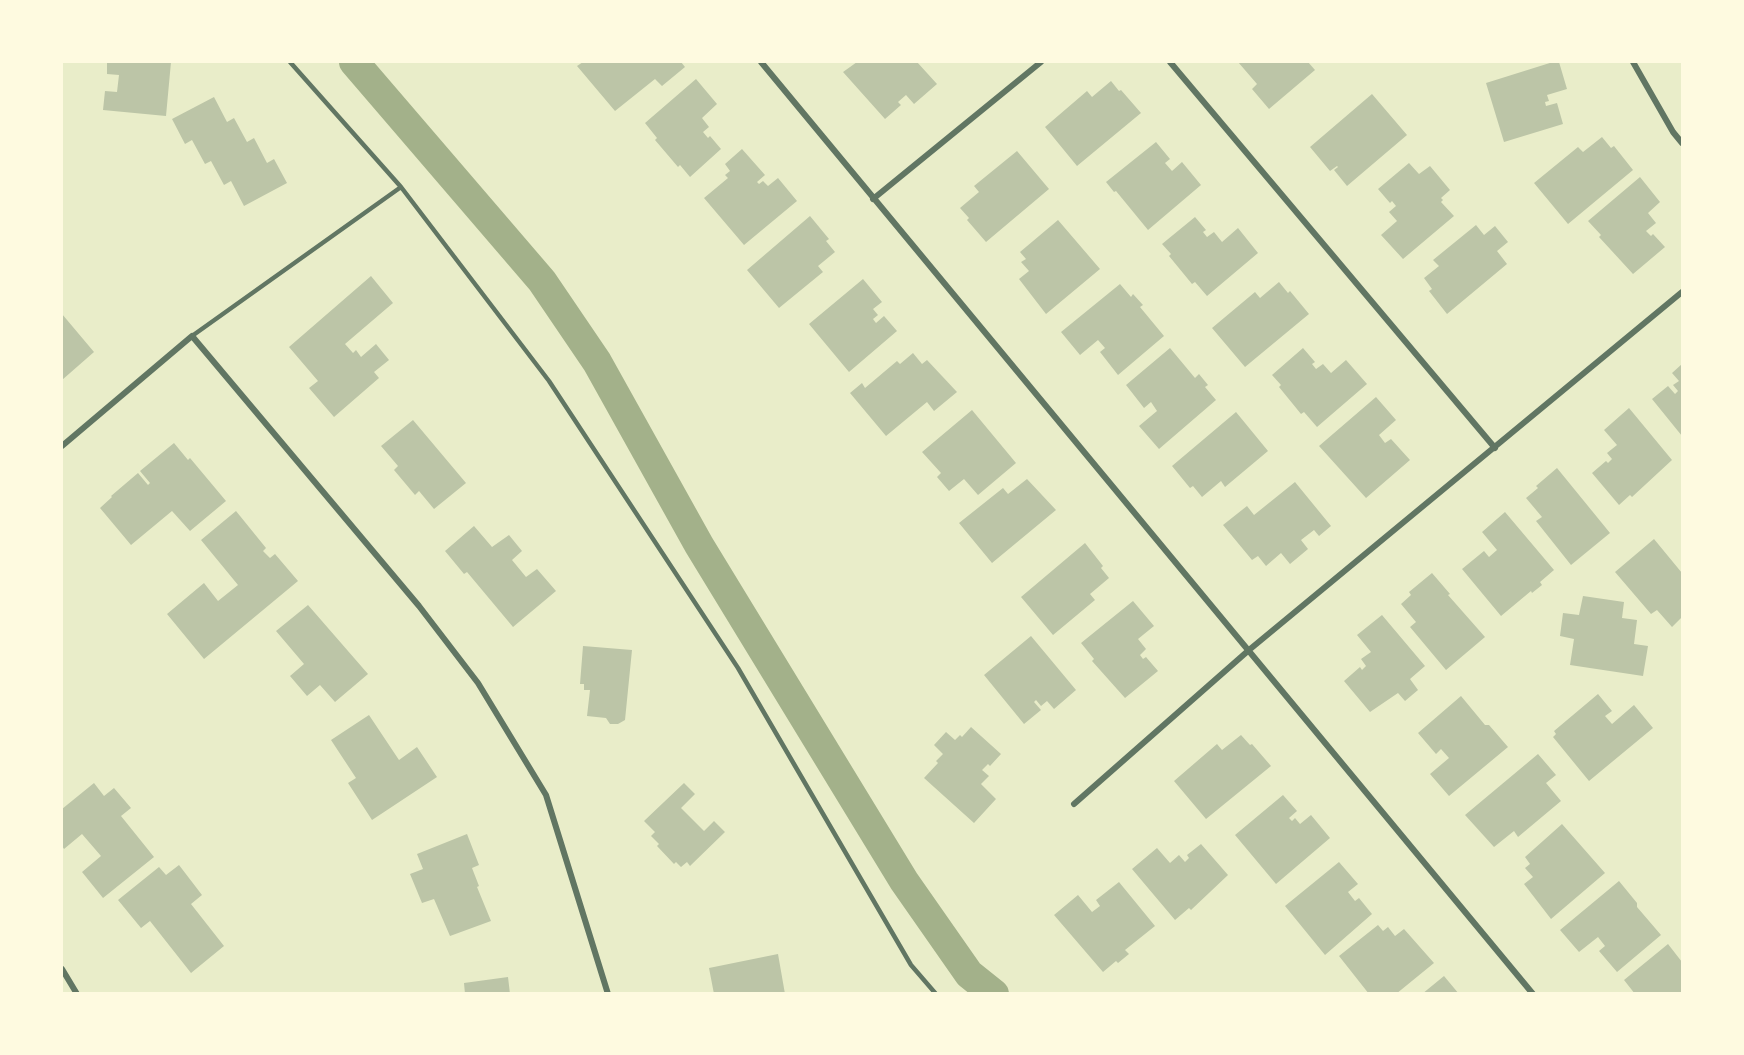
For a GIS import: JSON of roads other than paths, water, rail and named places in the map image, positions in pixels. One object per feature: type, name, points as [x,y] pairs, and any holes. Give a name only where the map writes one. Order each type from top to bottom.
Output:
[{"type":"street","points":[[761,62],[1533,993]]},
{"type":"street","points":[[873,199],[1041,62]]},
{"type":"street","points":[[1170,62],[1495,448]]},
{"type":"street","points":[[1633,62],[1668,123],[1683,143]]},
{"type":"street","points":[[1074,804],[1249,650],[1683,292]]},
{"type":"street","points":[[62,446],[192,336],[419,606],[478,683],[546,795],[608,993]]},
{"type":"street","points":[[62,969],[78,993]]},
{"type":"lane","points":[[290,62],[401,187],[555,391],[738,668],[911,965],[936,993]]},
{"type":"lane","points":[[192,336],[401,187]]},
{"type":"waterway","points":[[354,62],[542,281],[597,362],[699,545],[904,881],[969,974],[994,994]]}]
